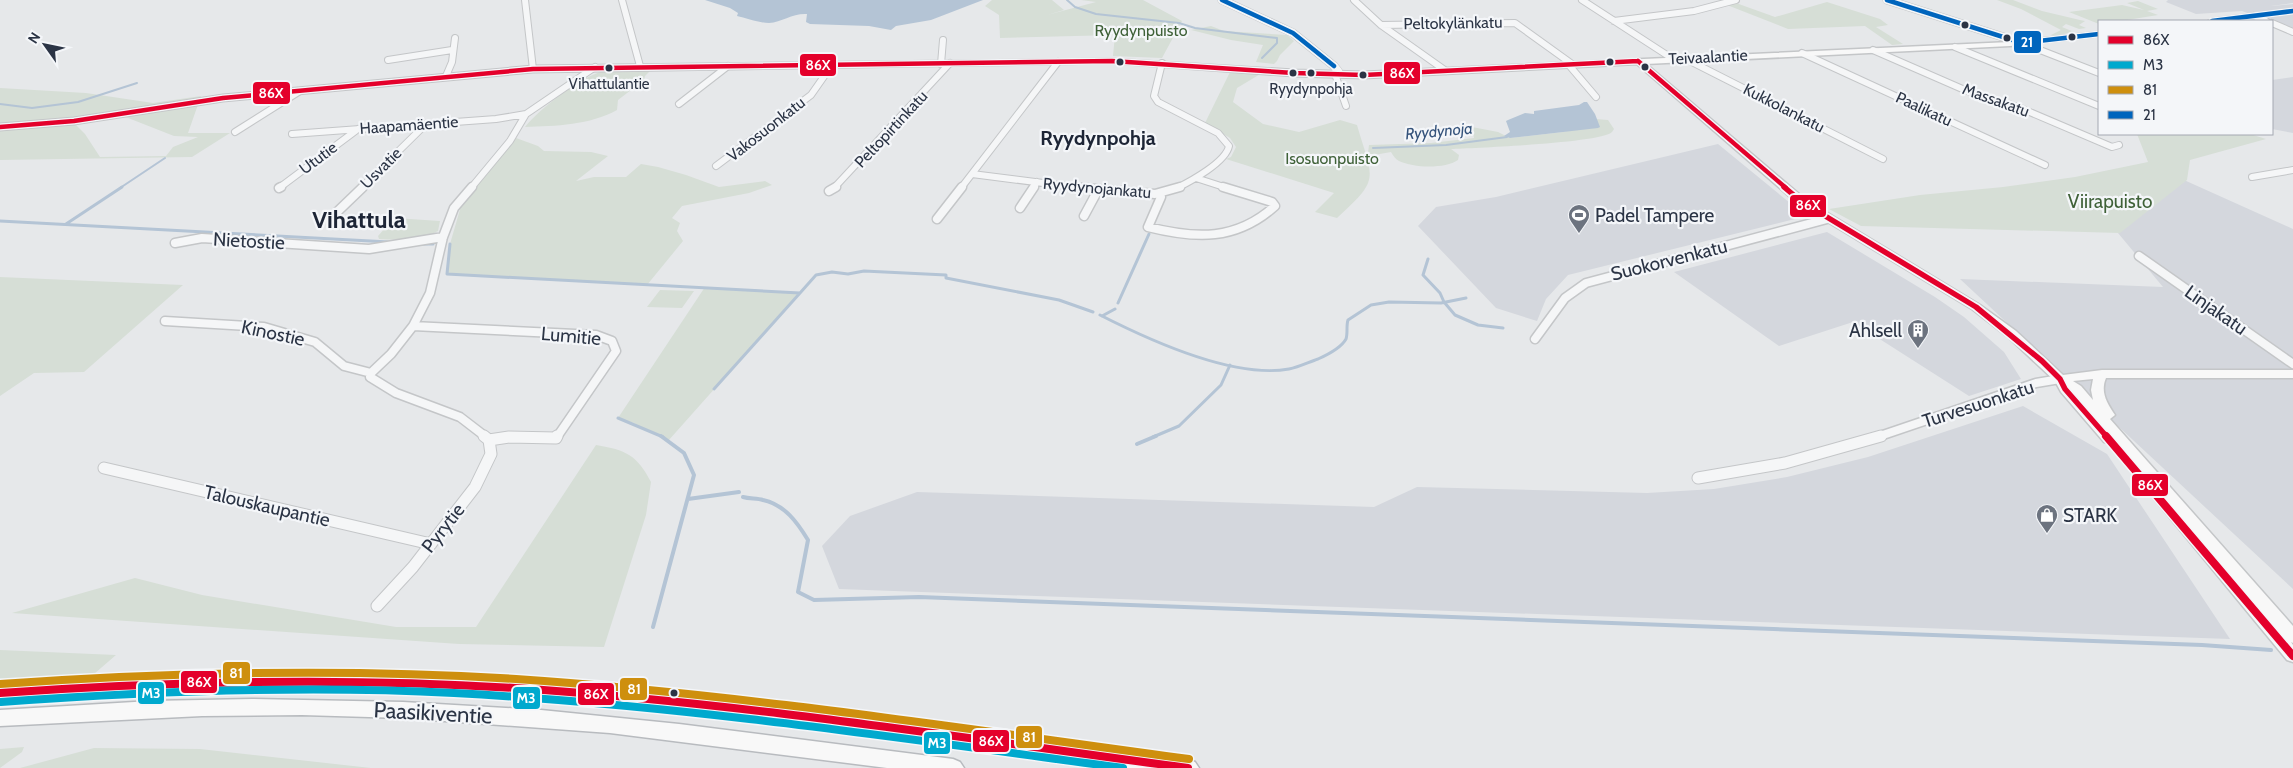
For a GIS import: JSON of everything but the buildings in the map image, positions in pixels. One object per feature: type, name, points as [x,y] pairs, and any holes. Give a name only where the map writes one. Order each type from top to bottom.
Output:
[{"type":"highway","name":"Paasikiventie","points":[[0,693],[64,687],[252,680],[478,686],[722,707],[1188,768]]},
{"type":"highway","name":"Paasikiventie","points":[[0,718],[94,712],[235,708],[403,710],[566,721],[704,735],[953,768]]},
{"type":"main road","points":[[2220,20],[2293,10]]},
{"type":"main road","name":"Teivaalantie","points":[[0,127],[74,121],[194,102],[533,69],[640,66],[1058,62],[1162,63],[1335,74],[1446,71],[1684,58],[1955,47],[2022,43],[2098,34]]},
{"type":"main road","points":[[1638,61],[1792,194],[1827,219],[1976,307],[2012,334],[2060,379],[2077,389],[2293,637]]},
{"type":"main road","points":[[2102,374],[2098,380],[2098,398],[2119,430],[2162,487]]},
{"type":"main road","name":"Turvesuonkatu","points":[[2060,379],[2102,374],[2293,374]]},
{"type":"main road","points":[[2060,379],[2066,389],[2155,490],[2293,656]]},
{"type":"street","points":[[525,0],[533,69]]},
{"type":"street","points":[[622,0],[640,66]]},
{"type":"street","points":[[1222,0],[1260,16],[1293,33],[1334,66],[1338,71],[1335,74],[1346,106]]},
{"type":"street","points":[[1354,0],[1381,25],[1446,71]]},
{"type":"street","points":[[1582,0],[1674,59]]},
{"type":"street","points":[[1614,21],[1688,12],[1736,0]]},
{"type":"street","points":[[1887,0],[2022,43],[2098,73]]},
{"type":"street","points":[[2254,16],[2264,20]]},
{"type":"street","name":"Peltokylänkatu","points":[[1381,25],[1515,23],[1570,64],[1596,97]]},
{"type":"street","points":[[2273,24],[2293,32]]},
{"type":"street","points":[[446,76],[450,68],[455,38]]},
{"type":"street","points":[[941,64],[943,40]]},
{"type":"street","points":[[1955,47],[2098,106]]},
{"type":"street","points":[[388,60],[452,50]]},
{"type":"street","name":"Massakatu","points":[[1873,50],[1967,91],[2018,107],[2112,147],[2119,145]]},
{"type":"street","name":"Paalikatu","points":[[1802,53],[2045,166]]},
{"type":"street","name":"Kukkolankatu","points":[[1684,58],[1883,159]]},
{"type":"street","points":[[937,219],[1058,62]]},
{"type":"street","name":"Peltopirtinkatu","points":[[829,191],[840,183],[950,63]]},
{"type":"street","name":"Ryydynojankatu","points":[[972,174],[1098,190],[1159,194],[1177,188],[1196,178],[1222,158],[1229,149],[1229,146],[1218,133],[1158,102],[1154,96],[1162,63]]},
{"type":"street","name":"Vakosuonkatu","points":[[716,166],[811,95],[832,65]]},
{"type":"street","points":[[679,104],[728,66]]},
{"type":"street","points":[[489,440],[474,425],[455,415],[373,381],[371,373],[391,354],[413,326],[430,293],[443,237],[454,208],[510,141],[526,114],[595,67]]},
{"type":"street","points":[[235,132],[300,91]]},
{"type":"street","name":"Haapamäentie","points":[[292,134],[526,114]]},
{"type":"street","name":"Usvatie","points":[[337,212],[426,124]]},
{"type":"street","name":"Ututie","points":[[279,188],[358,129]]},
{"type":"street","points":[[2252,177],[2293,170]]},
{"type":"street","points":[[1159,194],[1161,197],[1148,227],[1193,235],[1227,234],[1246,229],[1272,210],[1275,203],[1196,178]]},
{"type":"street","points":[[1020,208],[1037,182]]},
{"type":"street","points":[[1084,216],[1098,190]]},
{"type":"street","name":"Suokorvenkatu","points":[[1535,339],[1565,298],[1586,282],[1827,219]]},
{"type":"street","name":"Nietostie","points":[[175,243],[202,238],[369,249],[443,237]]},
{"type":"street","name":"Linjakatu","points":[[2139,256],[2293,364]]},
{"type":"street","name":"Kinostie","points":[[165,321],[264,327],[315,342],[344,366],[371,373]]},
{"type":"street","name":"Lumitie","points":[[413,326],[596,335],[610,338],[615,344],[616,351],[556,438],[509,436],[489,440]]},
{"type":"street","name":"Turvesuonkatu","points":[[1698,478],[1778,464],[1835,449],[2036,383],[2060,379]]},
{"type":"street","name":"Pyrytie","points":[[377,606],[413,567],[475,487],[491,454],[489,440]]},
{"type":"street","name":"Talouskaupantie","points":[[104,468],[431,544]]},
{"type":"shaded area","points":[[2168,0],[2293,0],[2293,3],[2271,6],[2293,4],[2293,30],[2273,23],[2273,20],[2266,20],[2242,11],[2196,14],[2166,2]]},
{"type":"shaded area","points":[[2293,77],[2293,133],[2273,129],[2273,80]]},
{"type":"shaded area","points":[[1718,144],[1801,212],[1799,218],[1568,275],[1546,299],[1537,321],[1496,308],[1418,226],[1436,207],[1496,197]]},
{"type":"shaded area","points":[[2184,180],[2293,229],[2293,589],[1960,279],[2163,287],[2118,233]]},
{"type":"shaded area","points":[[1827,232],[1935,297],[1964,317],[2004,352],[2021,379],[1969,396],[1853,322],[1779,346],[1674,272]]},
{"type":"shaded area","points":[[2023,406],[2107,454],[2230,639],[839,589],[822,546],[850,516],[917,492],[1374,507],[1417,487],[1647,493],[1714,489],[1787,477],[1868,457]]},
{"type":"green space","name":"Ryydynpuisto","points":[[992,0],[1052,0],[1064,10],[1047,15],[1096,2],[1081,0],[1143,0],[1182,21],[1162,58],[1113,56],[1115,35],[1000,38],[999,15],[985,6]]},
{"type":"green space","points":[[1997,0],[2013,0],[2042,11],[2085,21],[2079,25],[2086,28],[2079,29],[2066,24],[2062,27],[2074,32],[2054,36],[2051,35],[2061,30],[2021,9]]},
{"type":"green space","points":[[2138,1],[2158,9],[2147,11],[2158,15],[2127,20],[2098,20],[2098,24],[2069,12],[2122,5],[2144,10],[2127,3]]},
{"type":"green space","points":[[1827,2],[1880,19],[1888,25],[1876,27],[1903,44],[1892,45],[1865,26],[1788,29],[1727,5],[1736,3],[1775,17]]},
{"type":"green space","points":[[1211,26],[1224,31],[1287,35],[1294,41],[1274,64],[1256,62],[1263,45],[1231,40],[1191,30]]},
{"type":"green space","points":[[653,68],[645,76],[644,80],[618,100],[617,110],[607,115],[572,124],[525,127],[561,94],[594,74],[615,69]]},
{"type":"green space","name":"Isosuonpuisto","points":[[1231,70],[1262,73],[1237,88],[1233,102],[1263,124],[1299,132],[1340,120],[1357,125],[1367,157],[1370,177],[1361,194],[1337,218],[1315,212],[1334,193],[1226,159],[1231,157],[1236,147],[1230,138],[1205,123]]},
{"type":"green space","points":[[0,88],[86,93],[153,103],[201,96],[188,133],[230,133],[192,157],[0,160]],"holes":[[[123,116],[174,136],[198,137],[173,147],[166,156],[100,157],[85,134],[75,124]]]},
{"type":"green space","points":[[1596,119],[1608,120],[1614,129],[1612,132],[1603,136],[1563,142],[1451,149],[1459,155],[1458,160],[1445,165],[1413,165],[1398,160],[1391,152],[1374,155],[1368,153],[1369,145],[1431,143],[1474,138],[1472,127],[1498,132],[1510,138],[1563,132],[1597,123]]},
{"type":"green space","name":"Viirapuisto","points":[[2137,135],[2253,135],[2266,139],[2190,160],[2187,180],[2120,233],[1861,226],[1829,209],[1920,195],[2003,187],[2075,177],[2148,162]]},
{"type":"green space","points":[[516,138],[538,146],[544,151],[591,152],[608,156],[576,181],[594,177],[626,177],[641,164],[686,175],[719,187],[765,181],[772,185],[749,193],[682,206],[672,218],[680,223],[677,231],[683,241],[647,285],[447,274],[450,244],[461,206]]},
{"type":"green space","points":[[394,218],[440,221],[438,231],[424,237],[401,240],[379,239],[378,236]]},
{"type":"green space","points":[[0,277],[183,285],[84,372],[34,373],[0,396]]},
{"type":"green space","points":[[705,287],[800,293],[668,441],[634,423],[618,418]]},
{"type":"green space","points":[[660,290],[694,291],[682,308],[647,307]]},
{"type":"green space","points":[[596,445],[615,449],[630,455],[641,466],[651,482],[646,515],[604,647],[459,644],[12,613],[135,578],[202,595],[396,627],[476,627]]},
{"type":"green space","points":[[0,650],[116,655],[94,674],[0,681]]},
{"type":"green space","points":[[24,747],[22,752],[0,768],[0,749]]},
{"type":"green space","points":[[94,748],[200,749],[371,768],[20,768]]},
{"type":"water","points":[[705,0],[983,0],[931,20],[896,26],[891,30],[869,26],[810,24],[806,22],[807,14],[769,23],[761,22],[737,16],[738,13],[730,8]]},
{"type":"water","points":[[1587,102],[1595,114],[1600,127],[1510,138],[1504,136],[1510,132],[1506,121],[1508,120],[1525,113],[1534,114],[1534,111],[1579,105]]},
{"type":"waterway","name":"Ryydynoja","points":[[1067,0],[1075,7],[1096,14],[1179,23],[1195,28],[1277,38],[1277,43],[1262,58]]},
{"type":"waterway","points":[[0,104],[32,108],[78,102],[137,83]]},
{"type":"waterway","name":"Ryydynoja","points":[[1373,148],[1446,145],[1507,137]]},
{"type":"waterway","points":[[120,188],[165,158]]},
{"type":"waterway","points":[[66,224],[122,187]]},
{"type":"waterway","points":[[0,221],[389,242]]},
{"type":"waterway","points":[[1118,303],[1149,234]]},
{"type":"waterway","points":[[421,244],[433,244]]},
{"type":"waterway","points":[[450,244],[447,274],[800,293]]},
{"type":"waterway","points":[[1428,259],[1423,275],[1440,293],[1444,302]]},
{"type":"waterway","points":[[800,293],[816,275],[832,272],[848,274],[864,271],[946,275],[946,278],[1059,300],[1093,312]]},
{"type":"waterway","points":[[714,389],[800,293]]},
{"type":"waterway","points":[[1444,302],[1466,298]]},
{"type":"waterway","points":[[1230,365],[1267,371],[1296,367],[1334,351],[1346,339],[1348,320],[1371,305],[1389,302],[1444,302]]},
{"type":"waterway","points":[[1444,302],[1455,315],[1478,325],[1503,328]]},
{"type":"waterway","points":[[1102,316],[1115,309]]},
{"type":"waterway","points":[[1102,316],[1167,346],[1230,365]]},
{"type":"waterway","points":[[1153,437],[1179,426],[1221,385],[1230,365]]},
{"type":"waterway","points":[[618,418],[661,436]]},
{"type":"waterway","points":[[653,627],[694,475],[684,453],[661,436]]},
{"type":"waterway","points":[[1137,444],[1156,436]]},
{"type":"waterway","points":[[688,499],[739,492]]},
{"type":"waterway","points":[[743,497],[761,499],[778,506],[790,515],[808,540],[798,592],[814,600],[919,597],[2202,645],[2271,650]]},
{"type":"transit line","name":"21","points":[[1222,0],[1293,33],[1334,66]]},
{"type":"transit line","name":"21","points":[[1887,0],[2022,43],[2098,34]]},
{"type":"transit line","name":"21","points":[[2220,20],[2293,11]]},
{"type":"transit line","name":"86X","points":[[0,127],[74,121],[223,98],[533,69],[1112,61],[1294,73],[1364,75],[1638,61]]},
{"type":"transit line","name":"86X","points":[[1638,61],[1802,202],[1976,307],[2042,361],[2060,379],[2065,389],[2161,498],[2293,656]]},
{"type":"transit line","name":"81","points":[[0,684],[129,676],[258,672],[387,673],[516,679],[769,703],[1189,759]]},
{"type":"transit line","name":"86X","points":[[0,693],[64,688],[258,681],[386,682],[515,688],[768,712],[1188,768]]},
{"type":"transit line","name":"M3","points":[[1,702],[194,691],[323,690],[452,693],[592,703],[744,718],[1123,768]]},
{"type":"place","name":"Vihattulantie","points":[[609,68]]},
{"type":"place","name":"Ryydynpohja","points":[[1311,73]]},
{"type":"place","name":"Padel Tampere","points":[[1579,234]]},
{"type":"place","name":"Ahlsell","points":[[1918,349]]},
{"type":"place","name":"STARK","points":[[2047,534]]},
{"type":"district","name":"Ryydynpohja","points":[[1098,138]]},
{"type":"district","name":"Vihattula","points":[[359,219]]}]
